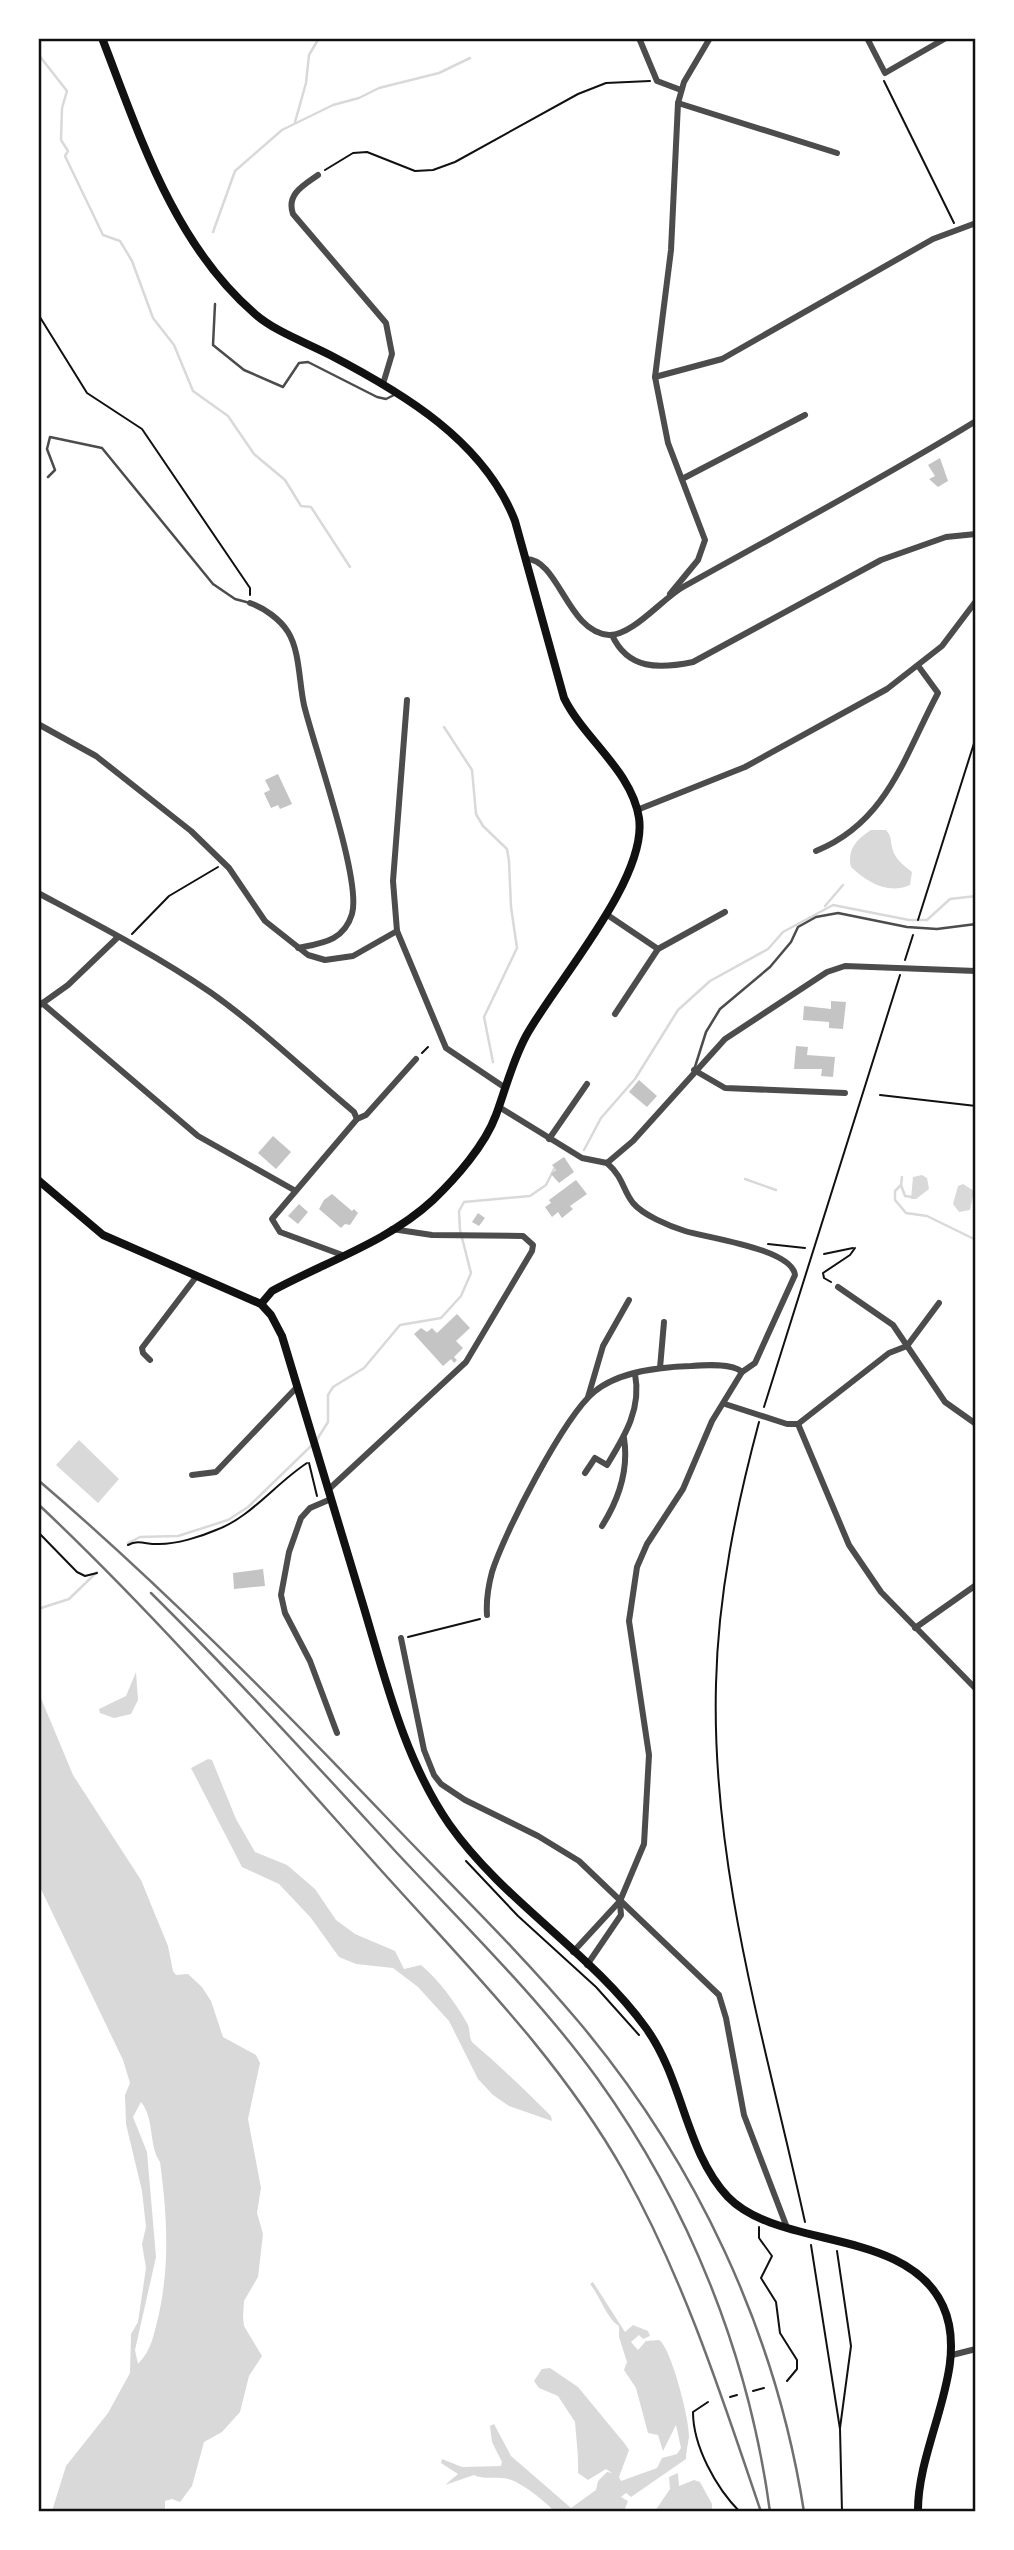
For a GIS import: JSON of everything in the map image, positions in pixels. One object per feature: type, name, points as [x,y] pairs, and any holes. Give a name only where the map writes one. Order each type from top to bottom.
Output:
[{"type":"main road","points":[[102,38],[164,192],[202,253],[228,286],[258,316],[397,393],[452,435],[488,472],[506,499],[526,559],[564,698],[578,723],[630,791],[638,810],[640,832],[637,850],[606,914],[528,1032],[488,1132],[431,1202],[392,1229],[345,1256],[272,1291],[261,1304]]},
{"type":"main road","points":[[38,1180],[103,1235],[261,1304],[278,1327],[397,1714],[412,1757],[437,1806],[482,1865],[637,2016],[659,2047],[679,2090],[699,2151],[714,2179],[746,2211],[856,2245],[898,2263],[919,2277],[941,2301],[949,2322],[952,2354],[923,2460],[918,2511]]},
{"type":"street","points":[[639,38],[657,81],[681,90]]},
{"type":"street","points":[[526,559],[544,567],[576,614],[594,631],[612,635],[625,632],[670,594],[698,560],[705,544],[702,527],[682,480],[664,426],[655,377],[671,250],[678,103],[681,90],[710,38]]},
{"type":"street","points":[[867,38],[884,73],[945,39]]},
{"type":"street","points":[[678,103],[837,153]]},
{"type":"street","points":[[318,175],[294,194],[291,206],[293,214],[386,323],[392,354],[383,384]]},
{"type":"street","points":[[655,377],[723,359],[933,239],[975,223]]},
{"type":"street","points":[[682,480],[805,415]]},
{"type":"street","points":[[670,594],[975,421]]},
{"type":"street","points":[[612,635],[623,655],[632,660],[659,666],[693,662],[881,560],[936,540],[975,534]]},
{"type":"street","points":[[638,810],[762,758],[881,693],[919,667],[942,646],[975,601]]},
{"type":"street","points":[[250,603],[276,620],[291,639],[311,735],[348,862],[354,909],[347,926],[336,939],[298,948]]},
{"type":"street","points":[[817,851],[842,838],[883,798],[901,773],[938,693],[919,667]]},
{"type":"street","points":[[407,700],[393,881],[397,931],[446,1048],[504,1087]]},
{"type":"street","points":[[38,724],[87,750],[133,783],[225,863],[261,916],[298,948],[316,958],[344,958],[397,931]]},
{"type":"street","points":[[38,894],[177,970],[231,1008],[270,1038],[354,1112],[357,1119]]},
{"type":"street","points":[[615,1014],[658,949],[724,912]]},
{"type":"street","points":[[606,914],[658,949]]},
{"type":"street","points":[[117,938],[68,985],[40,1005],[198,1136],[294,1190]]},
{"type":"street","points":[[607,1163],[633,1141],[694,1070],[736,1030],[837,967],[975,971]]},
{"type":"street","points":[[345,1256],[276,1230],[272,1219],[357,1119],[366,1115],[416,1059]]},
{"type":"street","points":[[694,1070],[725,1088],[845,1093]]},
{"type":"street","points":[[549,1139],[587,1084]]},
{"type":"street","points":[[499,1107],[589,1161],[607,1163],[622,1177],[630,1198],[638,1208],[674,1228],[753,1248],[787,1260],[794,1275],[755,1363],[742,1373],[708,1429],[683,1489],[647,1544],[635,1577],[629,1631],[646,1734],[648,1792],[644,1843],[620,1901],[573,1952]]},
{"type":"street","points":[[337,1733],[310,1661],[285,1613],[281,1595],[295,1531],[305,1512],[321,1503],[466,1362],[532,1251],[530,1242],[523,1236],[404,1233],[392,1229]]},
{"type":"street","points":[[150,1360],[142,1353],[142,1348],[196,1277]]},
{"type":"street","points":[[838,1287],[888,1321],[945,1402],[975,1424]]},
{"type":"street","points":[[588,1398],[603,1346],[629,1300]]},
{"type":"street","points":[[725,1404],[787,1424],[798,1424],[889,1353],[907,1346],[939,1303]]},
{"type":"street","points":[[660,1368],[664,1322]]},
{"type":"street","points":[[487,1615],[486,1598],[492,1572],[512,1526],[541,1470],[588,1398],[600,1387],[660,1368],[711,1366],[736,1368],[742,1373]]},
{"type":"street","points":[[586,1474],[595,1458],[607,1465],[623,1437],[635,1407],[635,1374]]},
{"type":"street","points":[[192,1475],[216,1472],[297,1387]]},
{"type":"street","points":[[798,1424],[845,1538],[881,1592],[975,1689]]},
{"type":"street","points":[[602,1526],[614,1504],[625,1471],[623,1437]]},
{"type":"street","points":[[915,1628],[975,1585]]},
{"type":"street","points":[[401,1638],[418,1728],[433,1775],[465,1800],[562,1849],[588,1868],[719,1995],[726,2018],[744,2115],[786,2225]]},
{"type":"street","points":[[587,1965],[621,1915],[620,1901]]},
{"type":"street","points":[[952,2354],[975,2349]]},
{"type":"lane","points":[[215,304],[213,345],[244,370],[283,387],[299,363],[309,362],[382,399],[397,393]]},
{"type":"lane","points":[[48,477],[55,470],[47,449],[50,437],[102,448],[213,584],[235,599],[250,603]]},
{"type":"lane","points":[[694,1070],[706,1032],[720,1009],[770,967],[791,942],[798,927],[816,917],[838,913],[908,927],[937,929],[975,924]]},
{"type":"path","points":[[884,73],[884,80],[952,219]]},
{"type":"path","points":[[318,175],[342,158],[367,152],[415,172],[433,170],[455,162],[578,93],[606,83],[657,81]]},
{"type":"path","points":[[38,314],[87,393],[142,429],[250,588],[250,603]]},
{"type":"path","points":[[806,2224],[732,1893],[716,1752],[718,1645],[729,1550],[744,1480],[805,1276],[975,737]]},
{"type":"path","points":[[124,942],[169,896],[225,863]]},
{"type":"path","points":[[416,1059],[428,1047]]},
{"type":"path","points":[[880,1095],[975,1106]]},
{"type":"path","points":[[753,1248],[773,1244],[806,1248]]},
{"type":"path","points":[[824,1254],[855,1248],[850,1255],[828,1268],[823,1273],[824,1278]]},
{"type":"path","points":[[128,1545],[137,1541],[158,1545],[217,1530],[240,1517],[282,1479],[309,1462],[321,1503]]},
{"type":"path","points":[[38,1532],[77,1572],[90,1576],[97,1573]]},
{"type":"path","points":[[401,1638],[478,1621],[487,1615]]},
{"type":"path","points":[[462,1856],[499,1898],[597,1987],[639,2035]]},
{"type":"path","points":[[751,2223],[759,2227],[759,2238],[771,2250],[772,2256],[761,2278],[776,2302],[782,2337],[797,2360],[797,2368],[787,2381]]},
{"type":"path","points":[[810,2242],[840,2429],[842,2511]]},
{"type":"path","points":[[837,2248],[851,2346],[840,2429]]},
{"type":"path","points":[[752,2391],[764,2388]]},
{"type":"path","points":[[730,2397],[737,2395]]},
{"type":"path","points":[[708,2402],[693,2412],[697,2437],[720,2486],[740,2511]]},
{"type":"shaded area","points":[[871,830],[888,832],[895,855],[912,872],[910,885],[886,888],[864,878],[851,867],[850,855],[854,845]]},
{"type":"shaded area","points":[[922,1175],[927,1178],[929,1189],[916,1199],[911,1199],[913,1177]]},
{"type":"shaded area","points":[[963,1184],[974,1191],[970,1210],[959,1212],[953,1204],[958,1186]]},
{"type":"shaded area","points":[[79,1440],[119,1479],[98,1503],[56,1465]]},
{"type":"shaded area","points":[[136,1672],[138,1700],[131,1714],[114,1718],[100,1713],[99,1709],[126,1696]]},
{"type":"shaded area","points":[[38,1691],[73,1775],[141,1880],[168,1946],[173,1971],[176,1975],[188,1974],[202,1987],[211,2001],[223,2037],[256,2055],[260,2063],[248,2119],[261,2188],[257,2213],[263,2234],[258,2277],[244,2301],[243,2317],[244,2326],[262,2356],[249,2376],[240,2412],[222,2432],[204,2442],[192,2486],[180,2502],[172,2499],[165,2501],[165,2511],[52,2511],[66,2466],[108,2413],[130,2373],[131,2334],[138,2322],[146,2268],[142,2244],[146,2227],[142,2191],[126,2124],[125,2095],[130,2083],[123,2060],[39,1885]],"holes":[[[141,2102],[160,2162],[166,2220],[166,2257],[154,2334],[138,2364],[135,2350],[156,2257],[147,2152],[133,2117]]]},
{"type":"shaded area","points":[[208,1759],[212,1760],[236,1819],[255,1852],[287,1865],[315,1889],[336,1920],[355,1934],[395,1951],[404,1969],[421,1965],[428,1971],[462,2015],[473,2043],[542,2107],[552,2121],[509,2106],[493,2095],[478,2079],[449,2021],[418,1987],[393,1968],[356,1964],[339,1957],[311,1918],[279,1884],[242,1867],[191,1768]]},
{"type":"shaded area","points":[[593,2282],[625,2332],[633,2325],[648,2331],[650,2336],[643,2339],[639,2335],[631,2342],[638,2350],[646,2341],[659,2340],[664,2346],[679,2385],[686,2416],[689,2437],[686,2459],[631,2497],[626,2493],[621,2497],[628,2501],[624,2511],[554,2511],[526,2488],[503,2478],[474,2475],[445,2485],[458,2474],[441,2463],[442,2459],[462,2467],[501,2466],[502,2462],[492,2442],[490,2426],[494,2424],[511,2456],[571,2508],[596,2490],[598,2481],[607,2472],[612,2473],[606,2469],[588,2480],[578,2473],[575,2422],[558,2396],[539,2388],[534,2381],[542,2369],[550,2368],[578,2387],[625,2444],[629,2450],[619,2477],[621,2481],[657,2468],[662,2458],[677,2454],[681,2448],[676,2425],[663,2451],[658,2435],[648,2433],[636,2388],[624,2370],[627,2362],[619,2337],[619,2326],[590,2284]]},
{"type":"shaded area","points":[[678,2473],[679,2486],[694,2480],[700,2482],[712,2504],[712,2511],[655,2511],[670,2489],[669,2477]]},
{"type":"building","points":[[940,458],[948,481],[938,487],[929,479],[935,476],[928,465]]},
{"type":"building","points":[[278,774],[292,804],[280,809],[278,805],[271,808],[264,793],[270,790],[265,780]]},
{"type":"building","points":[[831,1001],[846,1002],[843,1029],[829,1028],[829,1022],[803,1020],[804,1006],[831,1009]]},
{"type":"building","points":[[796,1046],[808,1047],[807,1055],[835,1057],[833,1077],[821,1076],[822,1069],[794,1069]]},
{"type":"building","points":[[639,1080],[657,1096],[647,1107],[629,1092]]},
{"type":"building","points":[[273,1136],[291,1152],[276,1169],[258,1153]]},
{"type":"building","points":[[564,1157],[574,1172],[559,1183],[551,1174],[556,1170],[552,1165]]},
{"type":"building","points":[[576,1180],[587,1194],[570,1206],[573,1209],[562,1218],[558,1212],[552,1217],[545,1207],[551,1203],[549,1200]]},
{"type":"building","points":[[332,1194],[358,1213],[350,1225],[345,1224],[341,1228],[319,1209],[324,1200]]},
{"type":"building","points":[[299,1204],[308,1212],[298,1224],[288,1216]]},
{"type":"building","points":[[478,1213],[485,1218],[479,1226],[472,1222]]},
{"type":"building","points":[[457,1314],[470,1328],[456,1341],[463,1348],[454,1357],[457,1360],[454,1363],[451,1359],[443,1366],[414,1334],[421,1328],[427,1332],[432,1328],[437,1333]]},
{"type":"building","points":[[263,1569],[265,1586],[234,1589],[233,1573]]},
{"type":"waterway","points":[[295,122],[306,83],[309,55],[319,38]]},
{"type":"waterway","points":[[38,54],[67,91],[62,108],[61,140],[68,151],[65,156],[103,235],[120,241],[132,261],[153,318],[174,345],[193,391],[228,416],[254,454],[285,480],[301,506],[311,507],[350,567]]},
{"type":"waterway","points":[[213,232],[235,171],[282,130],[333,105],[359,98],[379,88],[439,73],[470,58]]},
{"type":"waterway","points":[[444,727],[472,770],[476,814],[483,826],[507,849],[509,861],[511,907],[517,948],[484,1017],[493,1062]]},
{"type":"waterway","points":[[825,906],[843,885]]},
{"type":"waterway","points":[[584,1150],[601,1118],[635,1079],[678,1010],[710,981],[768,949],[783,932],[833,905],[909,920],[927,920],[950,899],[976,896]]},
{"type":"waterway","points":[[316,1441],[328,1422],[328,1395],[333,1387],[364,1368],[400,1325],[441,1318],[461,1296],[471,1273],[460,1230],[459,1211],[464,1202],[530,1196],[546,1185],[554,1169]]},
{"type":"waterway","points":[[902,1177],[901,1185],[895,1191],[895,1200],[906,1213],[927,1216],[976,1240]]},
{"type":"waterway","points":[[745,1179],[776,1190]]},
{"type":"waterway","points":[[901,1185],[905,1196],[913,1197]]},
{"type":"waterway","points":[[128,1543],[140,1537],[178,1536],[228,1520],[248,1507],[311,1446]]},
{"type":"waterway","points":[[38,1609],[69,1599],[97,1572]]},
{"type":"railway","points":[[38,1480],[174,1603],[304,1732],[532,1969],[578,2021],[620,2075],[659,2131],[694,2190],[751,2314],[773,2378],[791,2445],[804,2512]]},
{"type":"railway","points":[[38,1504],[127,1592],[254,1728],[478,1977],[571,2090],[624,2172],[665,2254],[700,2339],[761,2512]]},
{"type":"railway","points":[[151,1593],[276,1722],[526,1990],[597,2078],[660,2178],[687,2230],[710,2284],[747,2396],[770,2512]]}]
